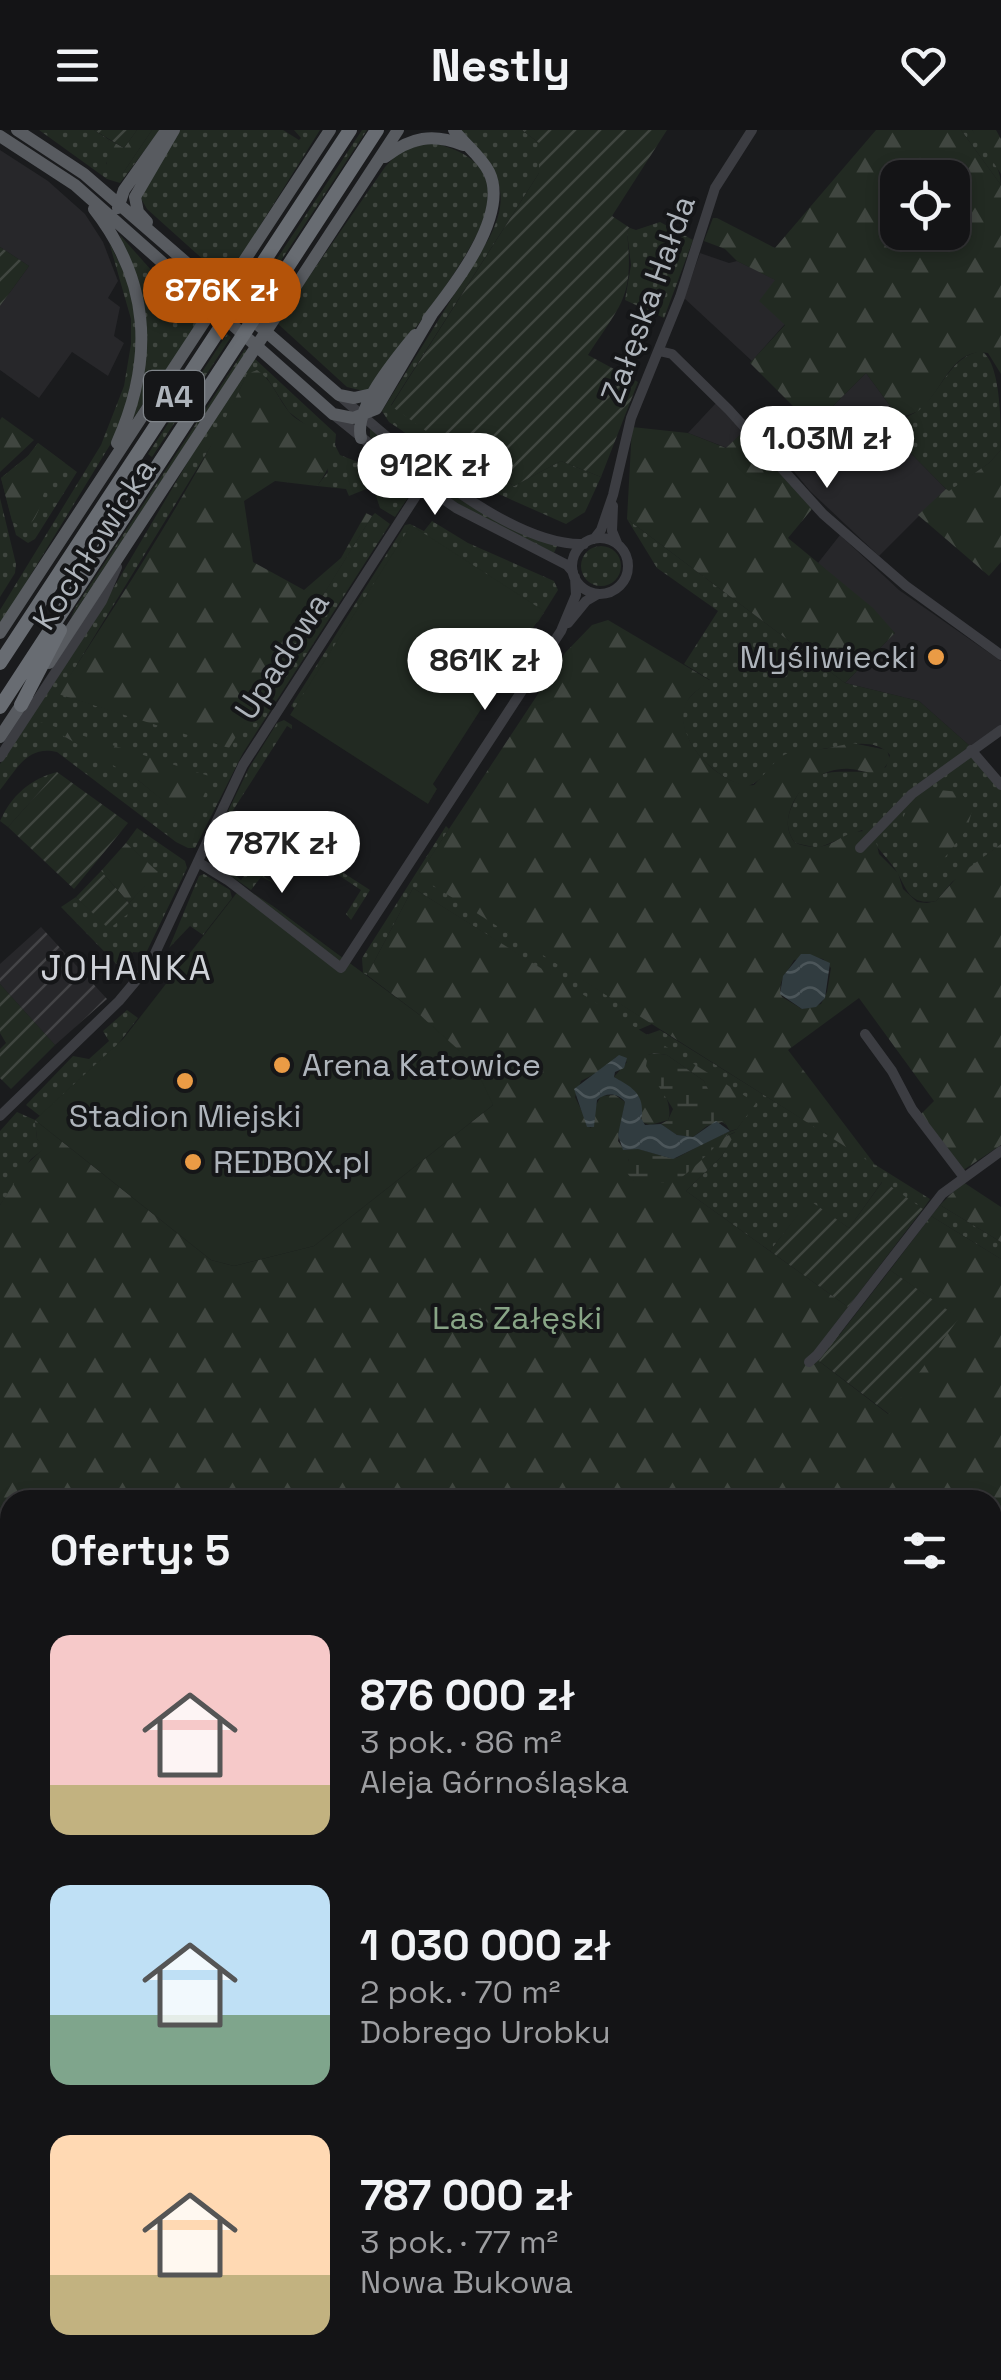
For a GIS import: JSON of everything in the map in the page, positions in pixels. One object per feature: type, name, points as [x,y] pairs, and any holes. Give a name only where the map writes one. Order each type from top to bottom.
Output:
[{"type":"highway","name":"A4","points":[[0,663],[350,130]]},
{"type":"highway","name":"A4","points":[[0,707],[377,130]]},
{"type":"highway","points":[[21,705],[84,579]]},
{"type":"main road","points":[[17,130],[59,155],[101,188],[339,395],[354,398],[372,394]]},
{"type":"main road","points":[[121,225],[119,204],[124,190],[166,130]]},
{"type":"main road","points":[[165,243],[138,212],[135,197],[174,130]]},
{"type":"main road","name":"Kochłowicka","points":[[0,633],[329,130]]},
{"type":"main road","name":"Kochłowicka","points":[[0,737],[398,130]]},
{"type":"main road","points":[[0,136],[75,185],[333,414],[353,418],[376,409],[482,238],[494,207],[494,187],[488,171],[454,130]]},
{"type":"main road","points":[[375,165],[400,146],[426,137],[466,145]]},
{"type":"main road","points":[[75,185],[103,220],[124,256],[141,320],[142,366],[137,390],[102,477]]},
{"type":"main road","points":[[101,188],[124,190]]},
{"type":"main road","points":[[362,438],[359,423],[372,394],[432,314]]},
{"type":"main road","points":[[376,409],[377,428]]},
{"type":"street","name":"Załęska Hałda","points":[[589,541],[601,530],[613,494],[624,436],[680,296],[715,188],[752,130]]},
{"type":"street","points":[[658,351],[672,354],[823,514],[906,586],[1001,655]]},
{"type":"street","points":[[198,862],[229,881],[340,968],[560,631],[586,601],[612,591],[626,576],[628,559],[617,544],[572,544],[529,530],[481,506],[417,463],[339,395]]},
{"type":"street","points":[[333,414],[423,486],[468,516],[567,564],[587,590],[598,594]]},
{"type":"street","name":"Upadowa","points":[[0,1116],[140,977],[156,953],[243,765],[423,486]]},
{"type":"street","name":"Załęska Hałda","points":[[613,494],[612,531],[617,544]]},
{"type":"street","points":[[560,631],[576,596],[574,556],[589,541]]},
{"type":"street","points":[[0,758],[102,601],[127,546]]},
{"type":"street","points":[[860,848],[912,794],[1001,730]]},
{"type":"street","points":[[971,750],[1001,785]]},
{"type":"street","points":[[865,1034],[912,1109],[963,1176]]},
{"type":"street","points":[[809,1362],[818,1356],[942,1194],[1001,1150]]},
{"type":"shaded area","points":[[0,150],[48,181],[85,214],[103,242],[118,281],[108,298],[120,307],[114,336],[124,343],[108,376],[72,352],[39,398],[0,370],[0,306],[29,266],[0,247]]},
{"type":"shaded area","points":[[700,253],[729,263],[737,261],[776,280],[785,324],[752,361],[684,298]]},
{"type":"shaded area","points":[[866,373],[899,418],[888,430],[946,489],[879,556],[810,491],[773,446],[802,416],[813,426]]},
{"type":"shaded area","points":[[716,403],[745,430],[727,448],[688,433]]},
{"type":"shaded area","points":[[840,535],[899,590],[1001,661],[1001,728],[971,747],[919,701],[845,683],[895,633],[818,563]]},
{"type":"shaded area","points":[[41,927],[107,999],[55,1045],[0,984],[0,964]]},
{"type":"green space","points":[[39,130],[94,130],[108,139],[112,149],[106,164],[123,173],[152,130],[160,130],[120,183],[107,179]]},
{"type":"green space","points":[[94,130],[137,130],[124,148]]},
{"type":"green space","points":[[137,130],[152,130],[123,173],[108,175],[108,139],[124,148]]},
{"type":"green space","points":[[180,130],[283,130],[299,140],[294,130],[320,130],[226,280],[147,209],[140,197]]},
{"type":"green space","points":[[362,130],[367,130],[253,303],[249,301]]},
{"type":"green space","points":[[459,130],[522,130],[539,143],[539,173],[391,405],[471,463],[465,472],[389,422],[382,411],[496,222],[500,207],[498,179],[483,155]]},
{"type":"green space","points":[[522,130],[667,130],[612,216],[630,228],[627,286],[617,310],[588,355],[638,382],[601,477],[561,461],[514,486],[474,459],[471,463],[391,406],[539,173],[539,143]]},
{"type":"green space","points":[[876,130],[961,130],[1001,185],[1001,374],[988,353],[966,356],[922,408],[899,418],[866,373],[813,426],[750,363],[785,325],[759,301],[775,280],[737,261],[725,249],[704,241],[713,218],[775,248]]},
{"type":"green space","points":[[961,130],[972,130],[987,149],[1001,185]]},
{"type":"green space","points":[[972,130],[996,130],[1001,139],[1001,174]]},
{"type":"green space","points":[[430,142],[461,153],[477,164],[487,182],[486,213],[459,265],[368,392],[347,387],[277,323],[385,167],[399,152]]},
{"type":"green space","points":[[660,222],[693,240],[664,318],[625,300],[631,265],[627,232]]},
{"type":"green space","points":[[120,235],[152,271],[204,314],[132,420],[145,368],[146,336]]},
{"type":"green space","points":[[109,242],[131,287],[138,350],[121,427],[0,625],[0,610],[101,445],[124,386],[131,319]]},
{"type":"green space","points":[[0,247],[29,266],[0,306]]},
{"type":"green space","points":[[227,334],[231,337],[152,457],[148,454]]},
{"type":"green space","points":[[247,351],[71,618],[75,608]]},
{"type":"green space","points":[[981,351],[988,357],[996,380],[1001,450],[949,492],[888,430],[922,407],[954,366]]},
{"type":"green space","points":[[254,358],[336,434],[335,445],[340,455],[373,468],[371,487],[349,496],[346,489],[317,486],[328,472],[320,436],[289,412],[267,378],[247,374],[222,428],[59,694],[229,747],[372,516],[375,513],[390,524],[243,753],[195,848],[188,848],[57,752],[30,755],[0,790],[0,764],[104,604],[209,426]],"holes":[[[211,777],[191,823],[138,780]]]},
{"type":"green space","points":[[257,370],[292,415],[325,441],[330,462],[317,486],[275,481],[244,501],[253,562],[304,590],[341,558],[366,513],[372,516],[229,748],[58,694],[182,497],[247,374]]},
{"type":"green space","points":[[393,407],[468,461],[456,465],[404,432],[392,420]]},
{"type":"green space","points":[[2,417],[34,440],[0,472],[0,420]]},
{"type":"green space","points":[[632,427],[688,433],[726,448],[745,430],[812,509],[788,538],[873,608],[895,633],[845,683],[627,519]]},
{"type":"green space","points":[[370,428],[440,485],[437,490],[376,444],[370,437]]},
{"type":"green space","points":[[38,443],[77,472],[35,539],[28,543],[16,535],[1,478]]},
{"type":"green space","points":[[38,443],[65,463],[50,479],[36,516],[23,529],[12,521],[1,478]]},
{"type":"green space","points":[[1001,450],[1001,562],[989,576],[918,515],[946,489],[949,491],[989,463]]},
{"type":"green space","points":[[561,461],[601,477],[585,512],[566,524],[494,492],[503,479],[514,486]]},
{"type":"green space","points":[[386,479],[409,496],[395,517],[380,508],[376,496]]},
{"type":"green space","points":[[446,489],[558,544],[554,553],[488,522],[443,494]]},
{"type":"green space","points":[[0,498],[16,564],[15,573],[0,597]]},
{"type":"green space","points":[[627,519],[845,683],[919,701],[971,747],[967,750],[1001,790],[1001,844],[952,882],[936,901],[927,902],[910,894],[862,830],[818,848],[795,843],[789,816],[801,789],[823,774],[886,767],[890,755],[867,744],[794,752],[779,759],[748,786],[711,767],[691,743],[683,716],[688,699],[710,680],[684,664],[718,611],[657,568]]},
{"type":"green space","points":[[432,521],[468,543],[554,581],[558,590],[538,622],[335,736],[291,706],[405,525],[424,531]]},
{"type":"green space","points":[[411,525],[544,611],[433,784],[437,789],[428,804],[290,715]]},
{"type":"green space","points":[[601,546],[615,552],[621,566],[615,580],[601,586],[587,580],[581,566],[587,552]]},
{"type":"green space","points":[[608,620],[711,681],[687,702],[683,715],[685,730],[701,758],[741,784],[754,785],[780,757],[794,750],[852,743],[887,750],[890,760],[882,771],[832,771],[802,790],[788,820],[795,843],[818,847],[848,834],[867,831],[875,837],[879,854],[898,873],[903,889],[917,902],[927,903],[936,901],[959,875],[1001,844],[1001,1145],[962,1171],[920,1115],[934,1101],[859,998],[788,1050],[876,1166],[418,876],[565,653],[592,625]],"holes":[[[823,959],[831,968],[821,1004],[802,1009],[782,997],[781,982],[794,960]]]},
{"type":"green space","points":[[284,720],[292,729],[287,726],[221,829],[226,833],[223,839],[254,859],[250,867],[274,883],[261,877],[251,890],[210,861],[208,852],[249,768],[277,723]],"holes":[[[223,849],[249,869],[241,880],[215,860]]]},
{"type":"green space","points":[[40,722],[212,777],[191,824],[138,780]]},
{"type":"green space","points":[[57,772],[8,827],[0,821],[22,790]]},
{"type":"green space","points":[[57,772],[128,823],[74,889],[8,827]]},
{"type":"green space","points":[[928,789],[960,792],[973,807],[967,829],[935,870],[925,864],[917,838],[903,818],[911,800]]},
{"type":"green space","points":[[446,826],[449,829],[419,875],[652,1024],[638,1030],[413,888],[367,975],[363,973],[362,958]]},
{"type":"green space","points":[[137,828],[185,861],[187,868],[146,953],[133,952],[125,964],[134,971],[130,978],[61,907],[76,897],[109,928],[133,908],[129,903],[157,872],[126,843]]},
{"type":"green space","points":[[126,843],[158,872],[129,903],[101,871]]},
{"type":"green space","points":[[308,850],[370,890],[351,920],[346,914],[361,890],[305,853]]},
{"type":"green space","points":[[101,871],[134,909],[109,929],[76,897]]},
{"type":"green space","points":[[204,874],[230,890],[232,898],[203,935],[190,926],[169,948],[199,876]]},
{"type":"green space","name":"Arena Katowice","points":[[242,886],[421,1016],[461,1052],[480,1077],[493,1105],[314,1246],[234,1266],[211,1260],[35,1120],[123,1039]]},
{"type":"green space","name":"Las Załęski","points":[[413,888],[756,1103],[737,1129],[730,1131],[704,1081],[667,1055],[654,1053],[648,1055],[667,1098],[668,1120],[650,1125],[642,1122],[634,1095],[614,1077],[627,1062],[616,1057],[604,1069],[581,1081],[575,1097],[590,1128],[594,1126],[595,1107],[601,1096],[615,1095],[625,1102],[618,1141],[627,1154],[634,1181],[675,1181],[720,1139],[736,1132],[722,1156],[686,1191],[855,1312],[820,1362],[888,1414],[958,1318],[890,1270],[931,1216],[1001,1259],[1001,1490],[0,1490],[0,1205],[25,1166],[44,1148],[37,1139],[35,1120],[211,1260],[234,1266],[314,1246],[493,1105],[421,1016],[367,975]]},
{"type":"green space","points":[[0,984],[55,1045],[11,1089],[0,1078],[0,1049],[6,1043],[0,1033]]},
{"type":"green space","points":[[127,1010],[138,1018],[73,1103],[49,1123],[26,1105],[73,1056],[89,1059],[109,1041],[103,1031]]},
{"type":"green space","points":[[660,1030],[930,1199],[923,1209],[882,1182],[849,1228],[809,1201],[770,1251],[686,1191],[722,1156],[735,1132],[720,1139],[675,1181],[634,1181],[627,1173],[629,1160],[623,1150],[638,1149],[678,1158],[737,1129],[755,1103],[646,1035]]},
{"type":"green space","points":[[648,1055],[667,1055],[704,1081],[726,1125],[722,1122],[707,1126],[693,1137],[677,1135],[661,1124],[673,1109],[646,1066]]},
{"type":"green space","points":[[17,1112],[35,1120],[37,1139],[45,1148],[31,1159],[0,1205],[0,1131]]},
{"type":"green space","points":[[730,1131],[676,1181],[634,1181],[627,1173],[629,1160],[623,1150],[638,1149],[674,1159]]},
{"type":"green space","points":[[883,1181],[923,1209],[848,1307],[770,1251],[809,1200],[849,1228]]},
{"type":"green space","points":[[963,1182],[1001,1207],[1001,1242],[940,1205]]},
{"type":"green space","points":[[940,1205],[1001,1242],[1001,1259],[931,1216]]},
{"type":"green space","points":[[890,1270],[959,1318],[889,1414],[819,1361]]},
{"type":"water","points":[[801,954],[830,963],[825,998],[816,1007],[802,1009],[780,994],[783,976]]},
{"type":"water","points":[[619,1055],[627,1058],[624,1068],[615,1072],[614,1077],[639,1097],[645,1125],[661,1124],[677,1135],[693,1137],[716,1121],[730,1131],[673,1159],[638,1149],[623,1150],[618,1135],[625,1102],[611,1095],[597,1100],[594,1127],[587,1127],[574,1089]]},
{"type":"place","name":"Myśliwiecki","points":[[936,657]]},
{"type":"place","name":"Arena Katowice","points":[[282,1065]]},
{"type":"place","name":"Stadion Miejski","points":[[185,1081]]},
{"type":"place","name":"REDBOX.pl","points":[[193,1162]]},
{"type":"district","name":"JOHANKA","points":[[127,968]]}]
